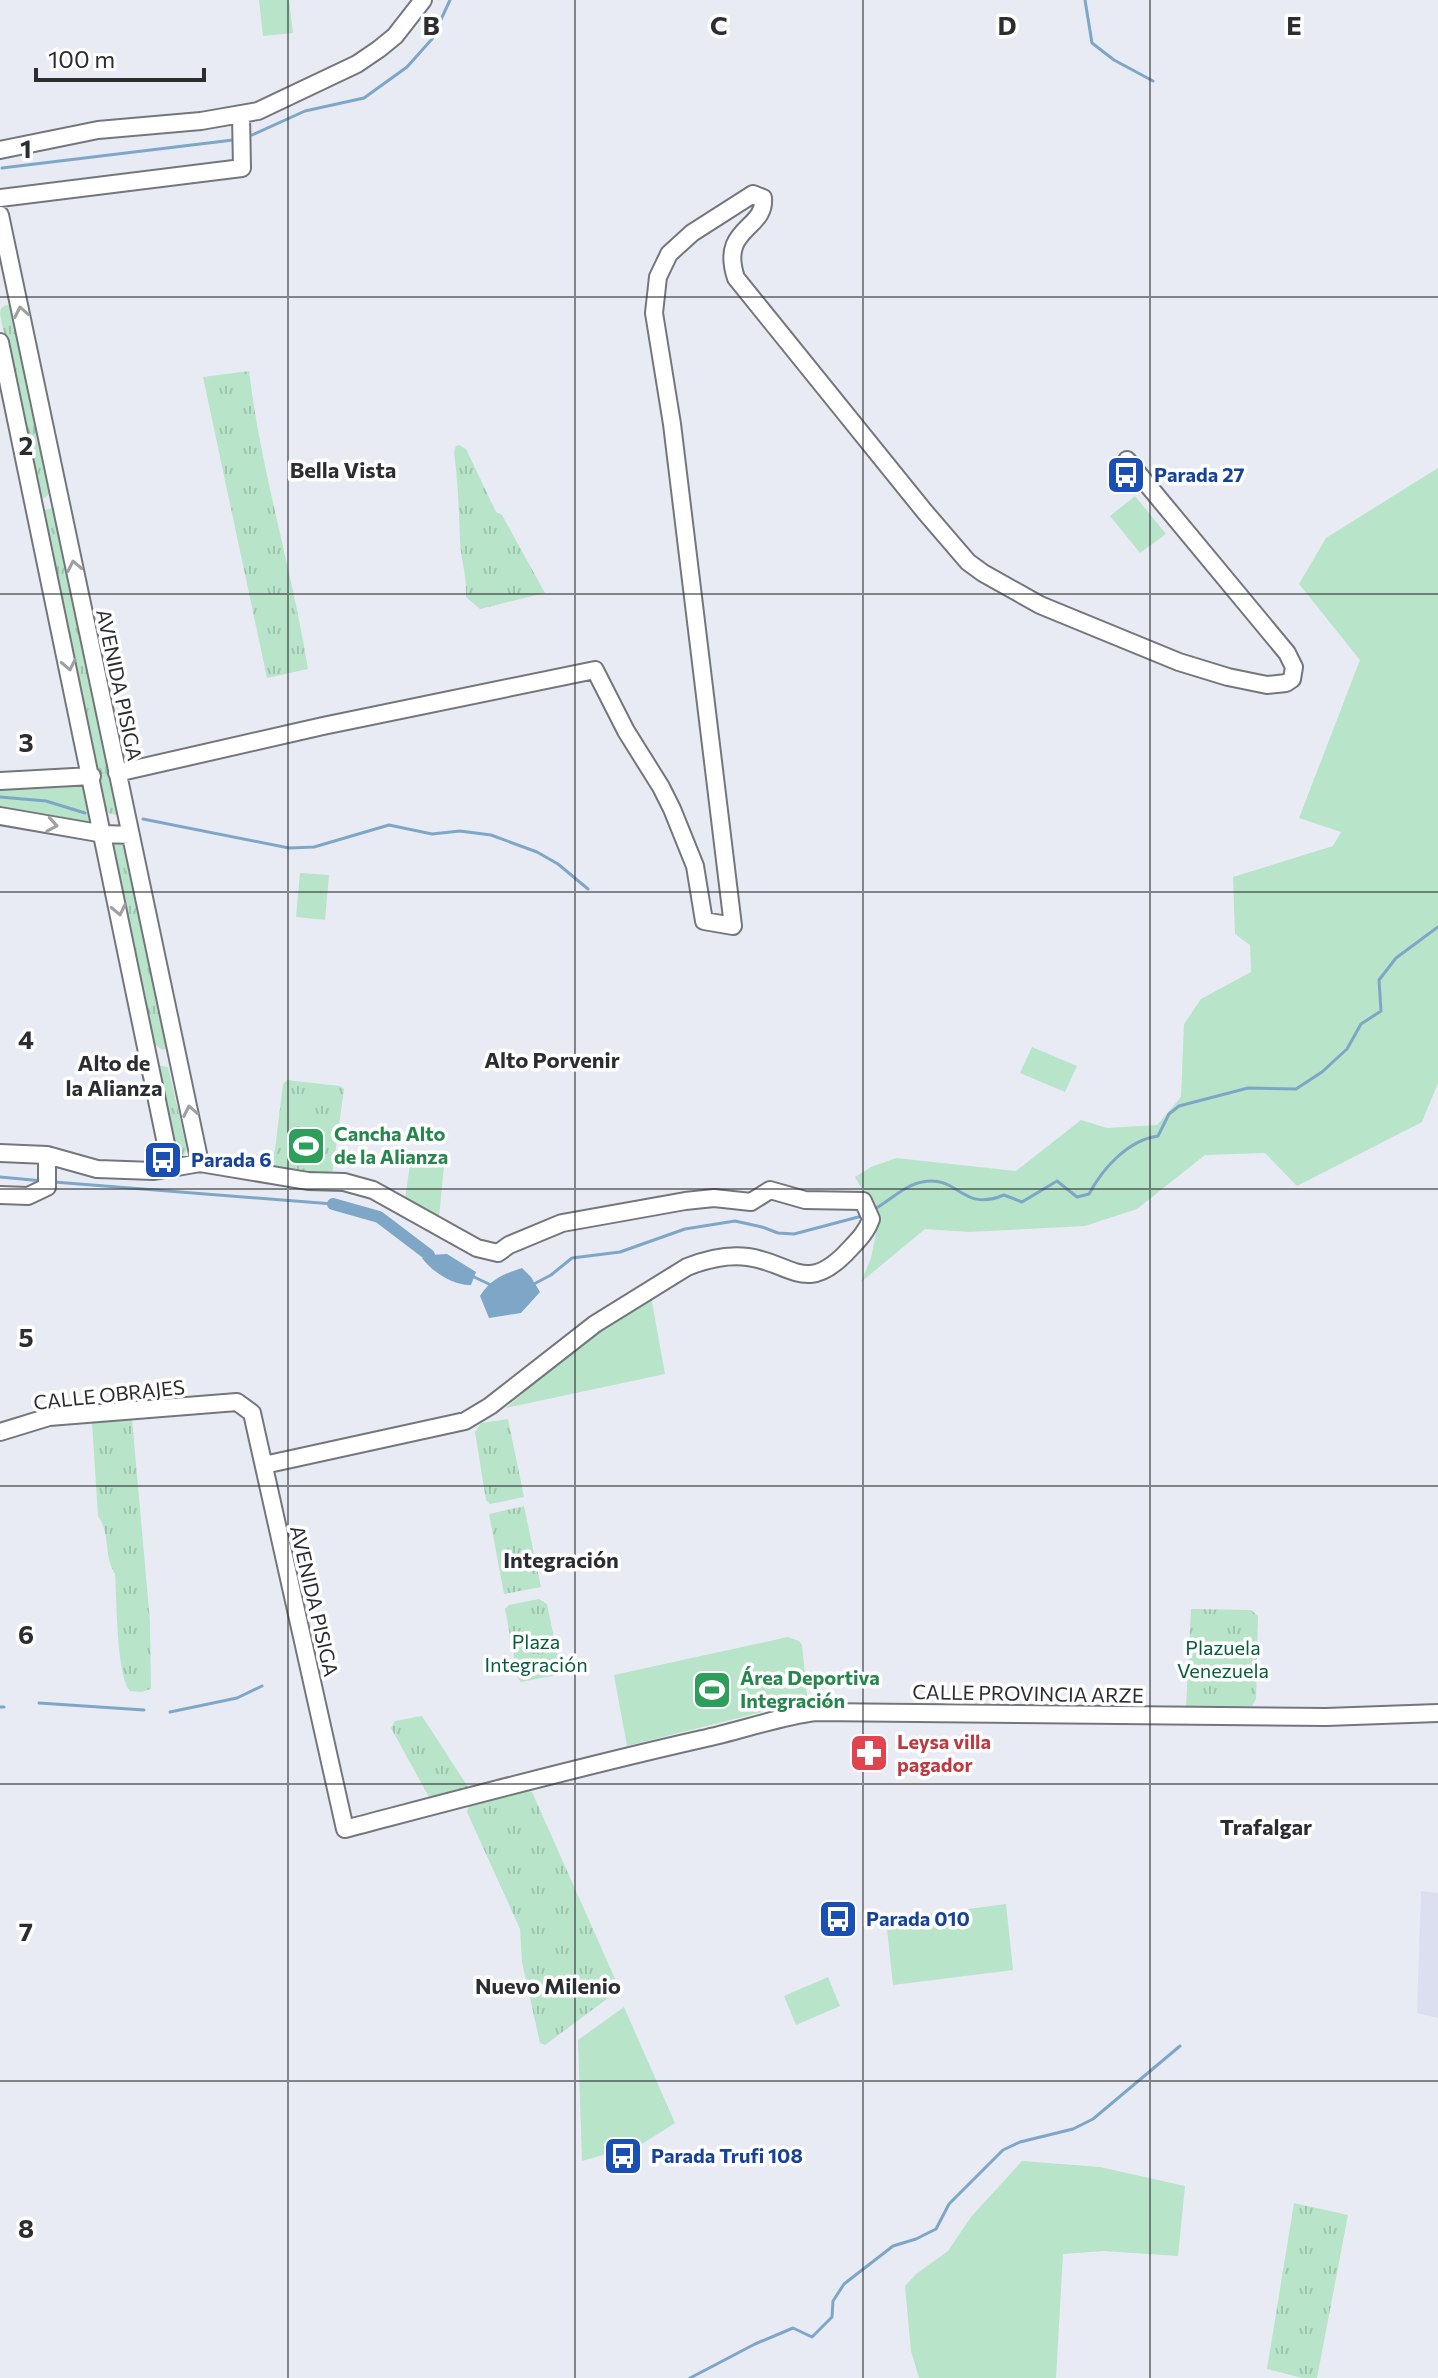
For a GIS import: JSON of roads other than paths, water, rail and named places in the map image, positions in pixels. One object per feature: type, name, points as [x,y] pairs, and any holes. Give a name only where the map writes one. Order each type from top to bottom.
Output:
[{"type":"street","points":[[0,150],[98,130],[258,111],[357,64],[395,36],[423,0]]},
{"type":"street","points":[[0,198],[242,168],[241,115]]},
{"type":"street","points":[[117,773],[323,726],[595,670],[626,731],[672,809],[695,866],[704,921],[733,926],[672,424],[654,313],[658,277],[669,254],[692,233],[753,194],[763,198],[764,204],[759,215],[736,239],[732,255],[736,278],[968,562],[1009,590],[1040,605],[1179,662],[1267,685],[1286,683],[1294,674],[1287,653],[1127,460]]},
{"type":"street","name":"AVENIDA PISIGA","points":[[0,215],[200,1163]]},
{"type":"street","points":[[0,342],[171,1168]]},
{"type":"street","points":[[0,781],[92,776]]},
{"type":"street","points":[[0,816],[104,834],[131,835]]},
{"type":"street","points":[[0,1153],[97,1169],[154,1171],[200,1163],[308,1181],[344,1182],[373,1190],[477,1248],[498,1253],[509,1245],[573,1221],[685,1201],[714,1198],[751,1202],[770,1190],[805,1200],[857,1199],[863,1201],[871,1219],[867,1230],[836,1262],[816,1275],[801,1274],[749,1257],[723,1256],[687,1267],[595,1324],[490,1406],[465,1421],[264,1465]]},
{"type":"street","points":[[0,1195],[28,1196],[47,1187],[48,1162]]},
{"type":"street","name":"AVENIDA PISIGA","points":[[224,1403],[237,1402],[252,1413],[345,1829]]},
{"type":"street","name":"CALLE OBRAJES","points":[[0,1432],[49,1417],[224,1403]]},
{"type":"street","name":"CALLE PROVINCIA ARZE","points":[[345,1829],[796,1714],[1326,1717],[1438,1713]]},
{"type":"water","points":[[447,1254],[476,1272],[471,1285],[444,1277],[422,1258]]},
{"type":"water","points":[[522,1268],[540,1292],[521,1313],[489,1318],[480,1296],[498,1278]]},
{"type":"waterway","points":[[252,135],[305,111],[364,98],[407,67],[432,39],[450,0]]},
{"type":"waterway","points":[[1085,0],[1092,43],[1114,60],[1153,81]]},
{"type":"waterway","points":[[2,168],[233,140]]},
{"type":"waterway","points":[[0,797],[46,801],[85,813]]},
{"type":"waterway","points":[[143,819],[289,848],[314,847],[389,825],[432,834],[460,831],[491,835],[537,852],[558,864],[588,889]]},
{"type":"waterway","points":[[873,1210],[909,1187],[934,1181],[978,1199],[1004,1195],[1022,1202],[1057,1181],[1077,1197],[1089,1194],[1101,1175],[1127,1149],[1158,1136],[1169,1114],[1179,1106],[1248,1088],[1296,1089],[1322,1072],[1347,1049],[1361,1024],[1381,1011],[1379,980],[1396,958],[1438,927]]},
{"type":"waterway","points":[[0,1177],[43,1181]]},
{"type":"waterway","points":[[54,1182],[333,1204]]},
{"type":"waterway","points":[[333,1204],[379,1217],[429,1255]]},
{"type":"waterway","points":[[532,1285],[572,1258],[620,1252],[685,1229],[735,1221],[778,1233],[794,1234],[862,1216]]},
{"type":"waterway","points":[[472,1276],[491,1285]]},
{"type":"waterway","points":[[170,1712],[237,1698],[262,1686]]},
{"type":"waterway","points":[[39,1703],[144,1710]]},
{"type":"waterway","points":[[690,2378],[793,2328],[812,2337],[832,2317],[833,2301],[844,2284],[893,2246],[936,2229],[949,2204],[1003,2150],[1020,2142],[1073,2129],[1093,2119],[1180,2046]]},
{"type":"place","name":"Parada 27","points":[[1126,475]]},
{"type":"place","name":"Cancha Alto de la Alianza","points":[[306,1146]]},
{"type":"place","name":"Parada 6","points":[[163,1160]]},
{"type":"place","name":"Área Deportiva Integración","points":[[712,1690]]},
{"type":"place","name":"Leysa villa pagador","points":[[869,1753]]},
{"type":"place","name":"Parada 010","points":[[838,1919]]},
{"type":"place","name":"Parada Trufi 108","points":[[623,2156]]},
{"type":"district","name":"Bella Vista","points":[[343,470]]},
{"type":"district","name":"Alto Porvenir","points":[[552,1060]]},
{"type":"district","name":"Alto de la Alianza","points":[[114,1076]]},
{"type":"district","name":"Integración","points":[[561,1560]]},
{"type":"district","name":"Trafalgar","points":[[1266,1827]]},
{"type":"district","name":"Nuevo Milenio","points":[[548,1986]]},
{"type":"park label","name":"Plaza Integración","points":[[536,1654]]},
{"type":"park label","name":"Plazuela Venezuela","points":[[1223,1660]]}]
